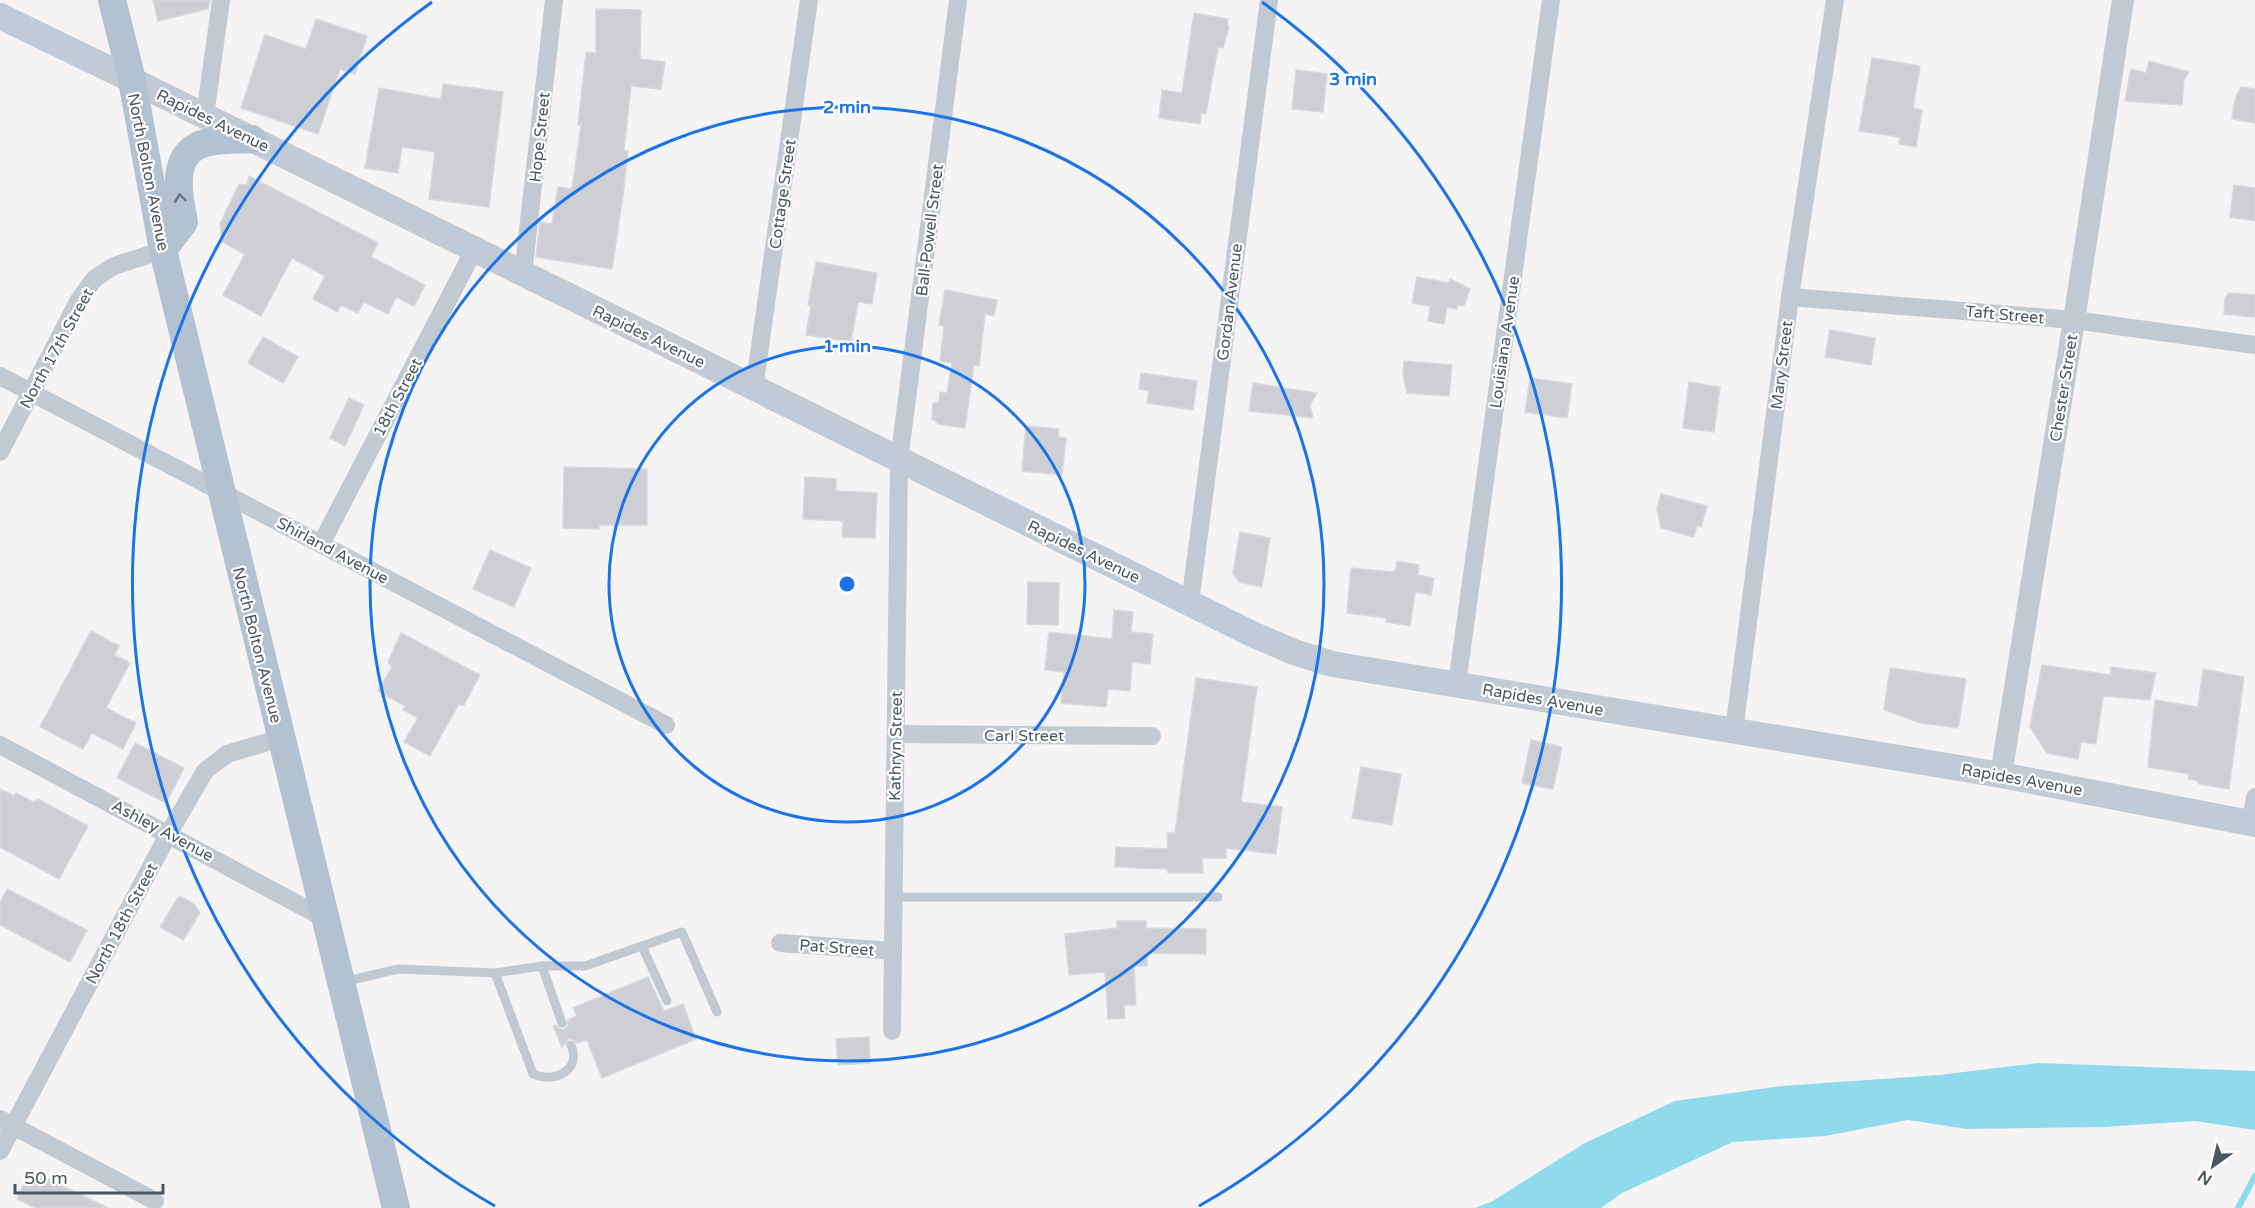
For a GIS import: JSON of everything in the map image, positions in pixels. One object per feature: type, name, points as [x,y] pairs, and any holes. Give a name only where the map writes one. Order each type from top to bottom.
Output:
[{"type":"main road","name":"North Bolton Avenue","points":[[112,0],[132,80],[163,250],[396,1208]]},
{"type":"main road","name":"Rapides Avenue","points":[[0,16],[899,461],[1294,652],[1332,664],[2001,775],[2253,823]]},
{"type":"main road","points":[[163,250],[184,222],[178,184],[180,165],[193,149],[207,142],[252,140]]},
{"type":"street","points":[[206,116],[221,0]]},
{"type":"street","name":"Hope Street","points":[[524,274],[554,0]]},
{"type":"street","name":"Cottage Street","points":[[754,389],[809,0]]},
{"type":"street","name":"Ball-Powell Street","points":[[899,461],[958,0]]},
{"type":"street","name":"Gordan Avenue","points":[[1190,603],[1269,0]]},
{"type":"street","name":"Louisiana Avenue","points":[[1457,684],[1551,0]]},
{"type":"street","name":"Mary Street","points":[[1734,731],[1790,297],[1835,0]]},
{"type":"street","name":"Chester Street","points":[[2001,775],[2123,0]]},
{"type":"street","name":"North 17th Street","points":[[0,452],[79,300],[94,279],[114,266],[163,250]]},
{"type":"street","name":"18th Street","points":[[321,544],[474,250]]},
{"type":"street","name":"Taft Street","points":[[1790,297],[2074,320],[2255,345]]},
{"type":"street","name":"Shirland Avenue","points":[[0,376],[666,725]]},
{"type":"street","name":"Kathryn Street","points":[[892,1031],[899,461]]},
{"type":"street","name":"Carl Street","points":[[896,734],[1152,736]]},
{"type":"street","name":"North 18th Street","points":[[0,1151],[6,1122],[205,771],[226,754],[281,738]]},
{"type":"street","name":"Ashley Avenue","points":[[0,745],[169,833],[324,918]]},
{"type":"street","points":[[2253,823],[2255,797]]},
{"type":"street","name":"Pat Street","points":[[780,943],[893,951]]},
{"type":"street","points":[[6,1122],[154,1201]]},
{"type":"lane","points":[[893,897],[1218,897]]},
{"type":"lane","points":[[340,983],[398,969],[495,973],[542,966],[585,966],[682,932],[717,1012]]},
{"type":"lane","points":[[642,946],[667,1001]]},
{"type":"lane","points":[[542,966],[562,1023]]},
{"type":"lane","points":[[495,973],[533,1074],[542,1079],[554,1078],[567,1072],[574,1062],[571,1045]]},
{"type":"water","points":[[2038,1063],[2255,1071],[2255,1130],[2195,1121],[2103,1127],[1967,1129],[1908,1120],[1825,1136],[1733,1142],[1622,1193],[1601,1208],[1475,1208],[1491,1202],[1585,1143],[1675,1101],[1782,1086],[1939,1075]]},
{"type":"building","points":[[153,0],[210,0],[208,9],[158,21]]},
{"type":"building","points":[[596,9],[641,10],[640,59],[665,62],[661,89],[631,86],[624,150],[628,151],[612,269],[536,257],[540,222],[552,224],[558,187],[572,189],[581,125],[578,125],[586,52],[596,53]]},
{"type":"building","points":[[1194,13],[1228,19],[1229,27],[1223,48],[1218,47],[1206,114],[1201,113],[1200,124],[1159,118],[1162,90],[1182,93]]},
{"type":"building","points":[[316,19],[367,36],[355,74],[340,69],[318,134],[241,108],[265,35],[306,49]]},
{"type":"building","points":[[1872,58],[1920,66],[1913,108],[1922,110],[1916,147],[1899,144],[1900,137],[1859,131]]},
{"type":"building","points":[[2149,61],[2189,72],[2184,80],[2182,105],[2125,101],[2131,69],[2146,73]]},
{"type":"building","points":[[1296,70],[1327,74],[1323,112],[1292,109]]},
{"type":"building","points":[[443,84],[503,92],[489,207],[429,199],[435,152],[402,147],[398,173],[365,168],[379,88],[441,99]]},
{"type":"building","points":[[2241,87],[2255,89],[2255,123],[2232,119],[2235,99]]},
{"type":"building","points":[[249,176],[378,243],[371,257],[425,285],[414,306],[396,297],[388,314],[364,302],[358,313],[341,305],[337,312],[313,299],[325,276],[292,258],[261,316],[223,295],[245,254],[222,242],[220,224],[239,184],[247,185]]},
{"type":"building","points":[[2234,185],[2255,188],[2255,221],[2230,217]]},
{"type":"building","points":[[816,262],[877,273],[872,304],[858,302],[851,342],[806,335],[811,305],[808,305]]},
{"type":"building","points":[[1417,277],[1449,283],[1450,279],[1470,289],[1464,306],[1458,305],[1457,309],[1447,307],[1444,324],[1428,321],[1430,306],[1412,303]]},
{"type":"building","points":[[945,290],[997,300],[994,316],[985,314],[979,366],[974,365],[965,428],[938,424],[932,419],[933,403],[939,402],[940,392],[947,393],[952,363],[940,361],[944,326],[939,325]]},
{"type":"building","points":[[2229,293],[2255,295],[2255,317],[2224,314],[2225,298]]},
{"type":"building","points":[[1830,330],[1875,338],[1871,365],[1825,357]]},
{"type":"building","points":[[263,337],[298,357],[283,383],[248,363]]},
{"type":"building","points":[[1404,361],[1452,365],[1449,396],[1407,393],[1403,375]]},
{"type":"building","points":[[1141,373],[1197,381],[1193,410],[1147,403],[1149,391],[1139,389]]},
{"type":"building","points":[[1530,378],[1572,384],[1567,418],[1525,412]]},
{"type":"building","points":[[1689,382],[1720,387],[1714,432],[1683,428]]},
{"type":"building","points":[[1253,383],[1317,393],[1310,405],[1313,418],[1249,411]]},
{"type":"building","points":[[349,398],[364,405],[345,446],[330,438]]},
{"type":"building","points":[[1026,426],[1059,429],[1058,437],[1066,438],[1062,475],[1022,471]]},
{"type":"building","points":[[564,467],[647,469],[647,525],[599,525],[599,529],[563,528]]},
{"type":"building","points":[[805,477],[836,479],[836,491],[877,493],[875,538],[842,537],[843,521],[803,519]]},
{"type":"building","points":[[1661,494],[1707,506],[1701,527],[1697,525],[1694,537],[1661,528],[1657,509]]},
{"type":"building","points":[[1240,532],[1270,538],[1262,587],[1239,582],[1233,573]]},
{"type":"building","points":[[490,550],[531,568],[514,607],[473,589]]},
{"type":"building","points":[[1397,561],[1419,565],[1418,575],[1434,578],[1431,595],[1415,592],[1410,626],[1386,622],[1387,618],[1347,613],[1351,568],[1395,572]]},
{"type":"building","points":[[1028,582],[1059,583],[1058,625],[1027,624]]},
{"type":"building","points":[[1114,610],[1133,612],[1131,632],[1153,634],[1150,664],[1132,662],[1130,691],[1108,689],[1106,707],[1061,703],[1064,672],[1045,670],[1049,632],[1112,639]]},
{"type":"building","points":[[91,631],[119,646],[114,655],[130,663],[106,708],[136,723],[123,749],[92,733],[83,749],[40,727]]},
{"type":"building","points":[[401,633],[480,675],[464,705],[458,705],[430,756],[404,742],[418,718],[403,710],[405,706],[378,691],[392,667],[388,662]]},
{"type":"building","points":[[2042,665],[2111,675],[2111,667],[2156,673],[2150,700],[2103,696],[2096,744],[2081,742],[2078,759],[2047,753],[2030,727]]},
{"type":"building","points":[[1890,668],[1966,679],[1958,728],[1921,723],[1884,710]]},
{"type":"building","points":[[2203,669],[2244,677],[2229,789],[2199,784],[2198,781],[2188,779],[2189,774],[2148,767],[2155,700],[2198,707]]},
{"type":"building","points":[[1196,678],[1257,687],[1241,802],[1282,807],[1276,854],[1226,848],[1226,858],[1202,858],[1203,873],[1168,873],[1168,869],[1115,867],[1116,847],[1168,849],[1167,833],[1175,833]]},
{"type":"building","points":[[1531,740],[1562,747],[1553,789],[1522,783]]},
{"type":"building","points":[[135,743],[184,768],[166,803],[117,778]]},
{"type":"building","points":[[1361,767],[1401,774],[1392,825],[1352,818]]},
{"type":"building","points":[[0,789],[14,796],[16,793],[33,802],[38,799],[88,826],[59,879],[0,847]]},
{"type":"building","points":[[7,889],[87,930],[70,962],[0,925],[0,903]]},
{"type":"building","points":[[179,896],[193,903],[200,913],[183,940],[160,927]]},
{"type":"building","points":[[1117,921],[1146,921],[1146,928],[1206,929],[1206,954],[1147,953],[1147,966],[1134,966],[1136,1005],[1124,1005],[1125,1018],[1108,1019],[1105,972],[1069,975],[1065,934],[1117,928]]},
{"type":"building","points":[[648,977],[664,1011],[683,1004],[696,1039],[602,1078],[587,1040],[577,1043],[570,1038],[562,1047],[553,1026],[556,1025],[561,1030],[567,1028],[568,1020],[577,1016],[573,1008]]},
{"type":"building","points":[[869,1037],[870,1063],[838,1065],[836,1039]]},
{"type":"building","points":[[30,1170],[108,1208],[36,1208],[17,1199]]},
{"type":"waterway","points":[[2238,1208],[2255,1176]]}]
